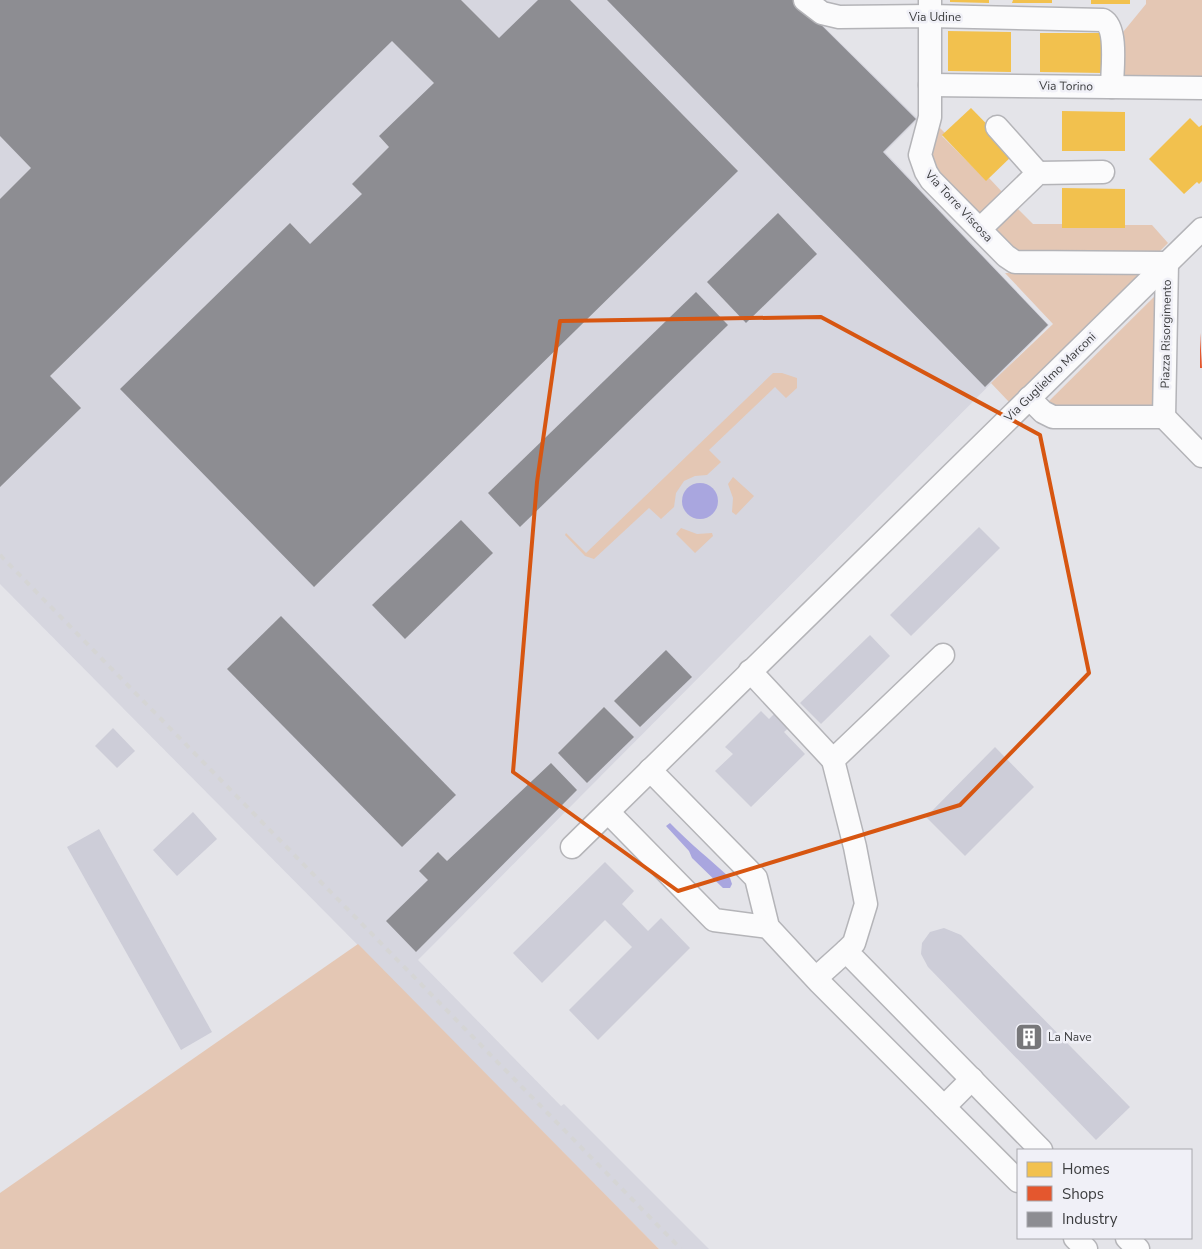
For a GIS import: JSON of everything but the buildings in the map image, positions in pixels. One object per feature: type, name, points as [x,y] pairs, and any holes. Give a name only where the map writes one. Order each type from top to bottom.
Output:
[{"type":"street","name":"Via Udine","points":[[805,0],[816,10],[831,16],[930,8],[1071,9],[1110,25],[1112,34],[1112,87]]},
{"type":"street","name":"Via Torre Viscosa","points":[[930,8],[929,123],[920,150],[924,168],[931,180],[1013,261]]},
{"type":"street","name":"Via Torino","points":[[930,84],[1202,88]]},
{"type":"street","points":[[998,126],[1038,172]]},
{"type":"street","points":[[980,230],[1038,172],[1103,172]]},
{"type":"street","name":"Via Guglielmo Marconi","points":[[572,847],[1202,228]]},
{"type":"street","name":"Piazza Risorgimento","points":[[1013,261],[1167,263],[1164,417]]},
{"type":"street","points":[[1029,398],[1043,412],[1053,417],[1164,417],[1202,456]]},
{"type":"street","points":[[833,760],[942,655]]},
{"type":"street","points":[[750,671],[833,760],[855,847],[866,904],[854,943],[816,978]]},
{"type":"street","points":[[650,770],[756,878],[768,927],[816,978],[1017,1180]]},
{"type":"street","points":[[608,812],[714,920],[768,927]]},
{"type":"street","points":[[846,951],[1040,1149]]},
{"type":"street","points":[[944,1107],[972,1080]]},
{"type":"street","points":[[1076,1239],[1086,1249]]},
{"type":"street","points":[[1128,1239],[1138,1249]]},
{"type":"highlighted area","points":[[821,317],[1040,435],[1089,673],[960,805],[678,891],[513,772],[537,482],[560,321]]},
{"type":"shaded area","points":[[0,0],[797,0],[918,119],[885,152],[1049,325],[418,960],[561,1106],[564,1104],[709,1249],[659,1249],[0,584]]},
{"type":"shaded area","points":[[1146,0],[1202,0],[1202,77],[1119,82],[1119,37],[1146,4]]},
{"type":"shaded area","points":[[937,125],[945,133],[942,136],[986,180],[989,178],[1004,194],[981,216],[937,171],[929,158]]},
{"type":"shaded area","points":[[1016,207],[1033,224],[1062,224],[1062,228],[1125,228],[1125,225],[1152,225],[1168,243],[1157,254],[1017,254],[994,229]]},
{"type":"shaded area","points":[[1005,273],[1144,273],[1009,402],[991,383],[1053,324]]},
{"type":"shaded area","points":[[1160,291],[1155,408],[1044,406]]},
{"type":"shaded area","points":[[773,373],[782,373],[797,378],[797,388],[786,398],[775,387],[709,450],[721,462],[707,475],[695,476],[684,481],[676,493],[674,507],[661,519],[649,508],[594,559],[585,556],[565,535],[566,533],[586,553]]},
{"type":"shaded area","points":[[733,477],[754,496],[736,515],[732,512],[733,498],[728,484]]},
{"type":"shaded area","points":[[700,483],[707,484],[713,488],[717,494],[717,508],[713,514],[707,518],[700,519],[693,518],[687,514],[683,508],[682,501],[683,494],[687,488],[693,484]]},
{"type":"shaded area","points":[[681,528],[697,534],[712,533],[713,536],[695,553],[676,534]]},
{"type":"shaded area","points":[[670,823],[730,878],[732,884],[730,888],[723,888],[692,858],[689,851],[666,826]]},
{"type":"shaded area","points":[[358,944],[659,1249],[0,1249],[0,1193]]},
{"type":"railway","points":[[0,555],[681,1249]]},
{"type":"place","name":"La Nave","points":[[1029,1037]]}]
